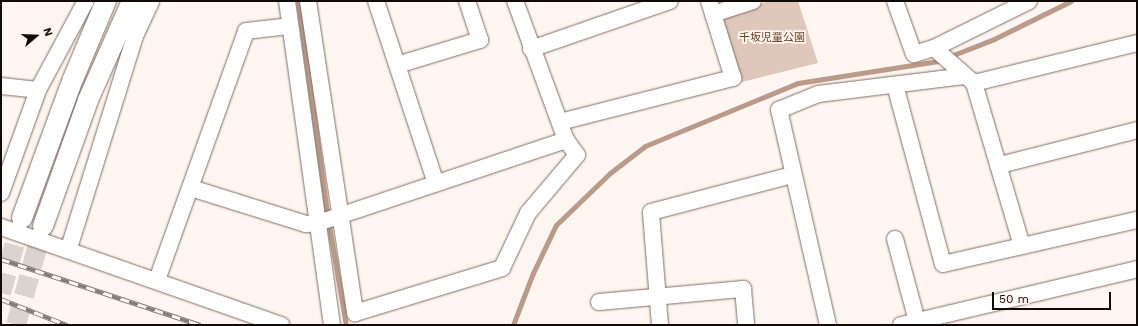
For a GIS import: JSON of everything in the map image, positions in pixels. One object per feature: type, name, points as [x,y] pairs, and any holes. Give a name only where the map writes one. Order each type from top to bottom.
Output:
[{"type":"street","points":[[1,193],[38,90],[86,1]]},
{"type":"street","points":[[22,218],[73,79],[106,1]]},
{"type":"street","points":[[44,226],[88,100],[132,1]]},
{"type":"street","points":[[69,248],[135,36],[151,1]]},
{"type":"street","points":[[287,1],[332,325]]},
{"type":"street","points":[[308,1],[339,216],[355,313],[502,268],[528,213],[577,155],[566,140],[531,49],[515,1]]},
{"type":"street","points":[[376,1],[436,183]]},
{"type":"street","points":[[397,65],[480,40],[467,1]]},
{"type":"street","points":[[531,49],[670,1]]},
{"type":"street","points":[[560,122],[733,78],[711,8],[753,1]]},
{"type":"street","points":[[895,1],[914,54],[938,51],[1029,1]]},
{"type":"street","points":[[157,280],[246,31],[290,26]]},
{"type":"street","points":[[828,325],[792,175],[779,110],[818,94],[964,76],[1137,42]]},
{"type":"street","points":[[938,51],[964,76],[1000,165],[1022,246]]},
{"type":"street","points":[[895,85],[943,264],[1137,220]]},
{"type":"street","points":[[1,86],[38,90]]},
{"type":"street","points":[[1000,165],[1137,130]]},
{"type":"street","points":[[191,188],[306,224],[318,223],[566,140]]},
{"type":"street","points":[[660,325],[651,212],[792,175]]},
{"type":"street","points":[[1,227],[69,248],[282,325]]},
{"type":"street","points":[[895,239],[917,321]]},
{"type":"street","points":[[901,325],[1137,269]]},
{"type":"street","points":[[599,302],[658,294],[743,289],[746,325]]},
{"type":"green space","name":"千坂児童公園","points":[[769,1],[798,1],[818,63],[742,82],[721,23],[723,17]]},
{"type":"waterway","points":[[298,1],[327,213]]},
{"type":"waterway","points":[[513,325],[533,273],[556,225],[610,173],[645,146],[798,83],[938,61],[994,39],[1071,1]]},
{"type":"waterway","points":[[329,226],[346,325]]},
{"type":"tunnel","points":[[1,293],[22,218]]},
{"type":"tunnel","points":[[16,325],[43,226]]},
{"type":"railway","points":[[1,259],[200,325]]},
{"type":"railway","points":[[1,299],[67,325]]}]
